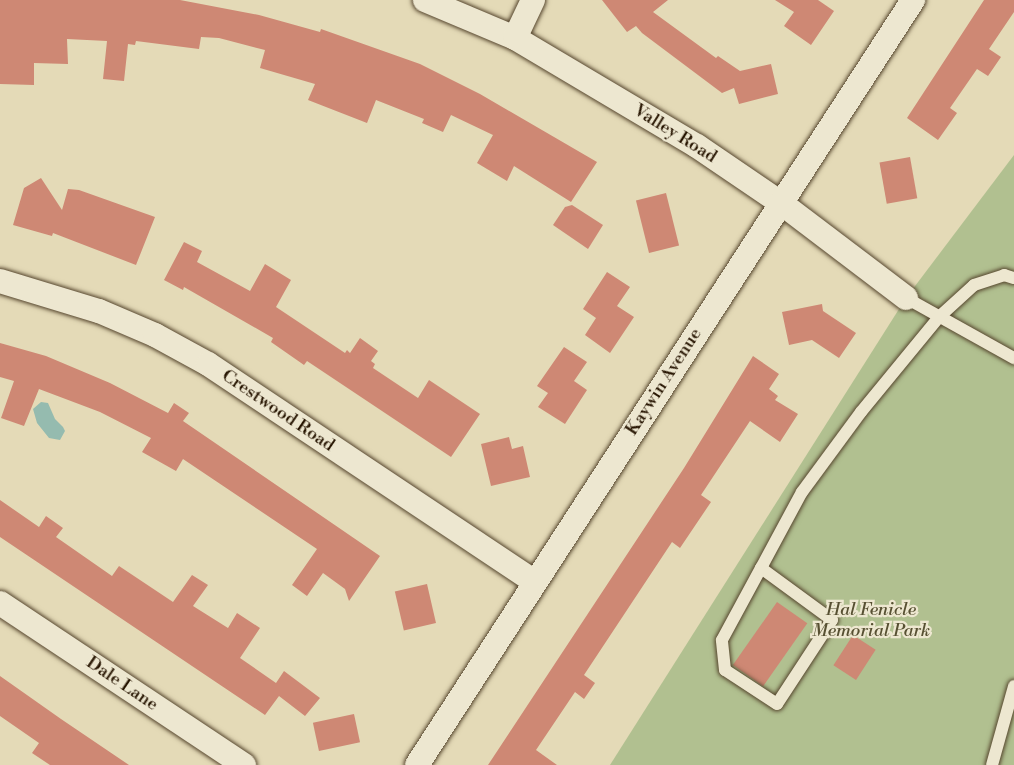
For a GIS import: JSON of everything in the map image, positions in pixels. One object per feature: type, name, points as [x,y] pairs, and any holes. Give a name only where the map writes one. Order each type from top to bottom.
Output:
[{"type":"street","name":"Valley Road","points":[[425,0],[515,38],[697,146],[781,202],[906,298]]},
{"type":"street","points":[[515,38],[533,0]]},
{"type":"street","name":"Kaywin Avenue","points":[[417,765],[913,0]]},
{"type":"street","name":"Crestwood Road","points":[[0,281],[99,311],[154,335],[208,364],[535,582]]},
{"type":"street","name":"Dale Lane","points":[[0,603],[244,765]]},
{"type":"lane","points":[[761,568],[832,620],[777,704],[725,670],[722,640],[802,492],[861,412],[939,317],[974,285],[1004,275],[1014,278]]},
{"type":"lane","points":[[906,298],[1014,358]]},
{"type":"lane","points":[[992,765],[1014,686]]},
{"type":"green space","name":"Hal Fenicle Memorial Park","points":[[1014,155],[1014,765],[610,765],[906,298]]},
{"type":"water","points":[[41,402],[48,403],[55,419],[65,431],[60,440],[49,438],[37,423],[33,409]]},
{"type":"building","points":[[0,0],[180,0],[259,15],[320,32],[321,29],[420,64],[480,94],[597,162],[571,202],[514,166],[507,181],[477,163],[493,135],[451,115],[443,132],[422,123],[424,119],[376,100],[367,123],[308,100],[315,84],[260,68],[265,50],[219,38],[201,37],[199,49],[136,41],[135,45],[128,44],[124,81],[103,79],[107,41],[67,39],[68,64],[34,63],[34,85],[0,84]]},
{"type":"building","points":[[602,0],[668,0],[653,12],[716,58],[718,56],[740,71],[771,64],[778,94],[739,104],[734,88],[722,93],[642,33],[636,26],[627,32]]},
{"type":"building","points":[[775,0],[818,0],[834,11],[811,45],[784,26],[794,12]]},
{"type":"building","points":[[984,0],[1014,0],[1014,12],[989,49],[1001,57],[988,76],[977,69],[950,108],[957,113],[938,140],[907,118]]},
{"type":"building","points":[[910,157],[917,198],[887,204],[879,162]]},
{"type":"building","points":[[41,178],[62,210],[68,189],[79,190],[155,217],[136,265],[53,233],[52,236],[13,225],[24,188]]},
{"type":"building","points":[[666,193],[679,245],[649,253],[636,200]]},
{"type":"building","points":[[572,205],[603,225],[588,249],[553,225],[565,207]]},
{"type":"building","points":[[184,242],[202,251],[197,262],[250,291],[265,264],[291,280],[276,307],[345,353],[347,350],[350,353],[360,338],[378,351],[371,361],[375,364],[373,368],[418,398],[429,380],[480,414],[451,457],[307,361],[304,365],[271,342],[273,338],[184,287],[183,290],[164,280]]},
{"type":"building","points":[[607,272],[630,287],[617,306],[634,317],[610,353],[585,335],[596,318],[583,309]]},
{"type":"building","points":[[822,304],[823,311],[856,333],[839,358],[812,340],[789,345],[782,312]]},
{"type":"building","points":[[0,343],[46,356],[110,383],[168,413],[174,403],[189,413],[183,421],[380,556],[349,601],[345,589],[323,573],[307,596],[292,585],[317,549],[183,459],[176,471],[142,452],[151,438],[100,412],[39,389],[24,426],[1,418],[14,381],[0,377]]},
{"type":"building","points":[[564,347],[587,362],[574,381],[587,390],[565,424],[538,407],[548,393],[537,386]]},
{"type":"building","points":[[753,356],[779,374],[769,389],[778,396],[775,400],[798,414],[780,442],[750,421],[701,495],[711,502],[680,548],[672,542],[584,675],[595,683],[584,699],[575,692],[536,750],[557,765],[488,765],[684,468]]},
{"type":"building","points":[[509,437],[512,449],[523,446],[530,477],[491,486],[481,444]]},
{"type":"building","points":[[0,500],[39,527],[46,516],[63,528],[56,537],[112,576],[119,566],[173,602],[192,575],[208,585],[193,606],[228,628],[237,613],[260,628],[240,658],[276,683],[284,671],[320,698],[305,716],[279,696],[265,715],[0,537]]},
{"type":"building","points":[[427,584],[436,623],[404,630],[395,591]]},
{"type":"building","points":[[777,602],[807,623],[763,686],[733,665]]},
{"type":"building","points":[[853,635],[876,650],[856,680],[833,665]]},
{"type":"building","points":[[0,676],[129,765],[50,765],[32,753],[39,743],[0,716]]},
{"type":"building","points":[[354,714],[360,742],[319,751],[313,723]]}]
